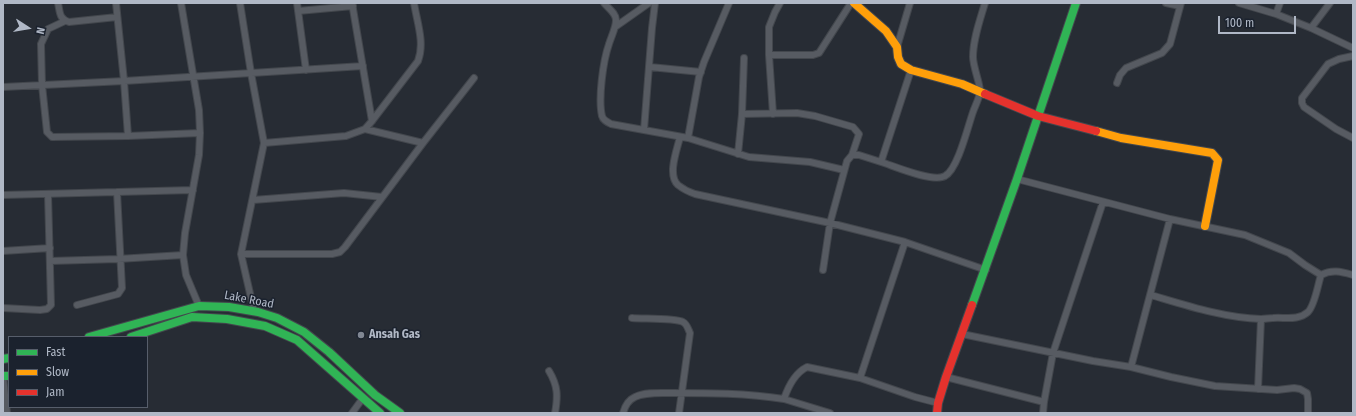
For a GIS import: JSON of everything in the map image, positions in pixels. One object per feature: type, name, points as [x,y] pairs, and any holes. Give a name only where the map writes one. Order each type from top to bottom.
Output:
[{"type":"street","points":[[58,3],[61,17],[69,22],[117,17]]},
{"type":"street","points":[[116,3],[128,136]]},
{"type":"street","points":[[181,3],[199,110],[200,133],[199,155],[185,233],[183,255],[186,275],[199,306]]},
{"type":"street","points":[[240,3],[264,143],[241,254],[254,311]]},
{"type":"street","points":[[297,3],[306,70]]},
{"type":"street","points":[[264,143],[346,136],[365,129],[372,122],[418,61],[421,53],[421,46],[414,3]]},
{"type":"street","points":[[604,3],[614,13],[616,19],[615,27],[608,45],[603,74],[601,96],[602,117],[605,121],[611,124],[688,138],[738,154],[764,159],[810,162],[844,170]]},
{"type":"street","points":[[615,27],[649,3]]},
{"type":"street","points":[[644,130],[655,3]]},
{"type":"street","points":[[688,138],[701,72],[729,3]]},
{"type":"street","points":[[773,114],[769,55],[770,27],[780,3]]},
{"type":"street","points":[[769,55],[813,55],[819,53],[852,3],[886,31],[897,47]]},
{"type":"street","points":[[910,3],[897,47],[898,57],[901,64],[911,70],[962,84],[1038,116],[1121,138],[1212,153],[1218,160],[1218,168],[1205,226]]},
{"type":"street","points":[[852,155],[859,155],[914,174],[928,177],[938,178],[945,176],[951,170],[962,146],[980,91],[974,69],[973,56],[974,44],[985,3]]},
{"type":"street","points":[[937,413],[938,402],[946,377],[986,270],[1076,3]]},
{"type":"street","points":[[1117,83],[1120,75],[1126,68],[1162,54],[1170,44],[1180,5],[1166,3]]},
{"type":"street","points":[[1239,3],[1276,14],[1311,28],[1353,48]]},
{"type":"street","points":[[1276,14],[1280,3]]},
{"type":"street","points":[[1311,28],[1330,3]]},
{"type":"street","points":[[298,11],[353,4],[372,122]]},
{"type":"street","points":[[65,20],[48,29],[41,44],[42,85],[47,132],[50,136],[128,136],[200,133]]},
{"type":"street","points":[[1353,56],[1339,59],[1328,64],[1302,98],[1302,104],[1304,107],[1336,129],[1353,138]]},
{"type":"street","points":[[738,154],[742,114],[744,58]]},
{"type":"street","points":[[3,87],[363,66]]},
{"type":"street","points":[[650,67],[701,72]]},
{"type":"street","points":[[881,162],[911,70]]},
{"type":"street","points":[[241,254],[332,254],[340,252],[474,78]]},
{"type":"street","points":[[742,114],[797,113],[809,115],[853,127],[859,134],[852,155],[847,161],[844,170],[830,222],[823,270]]},
{"type":"street","points":[[365,129],[423,143]]},
{"type":"street","points":[[680,137],[673,166],[673,177],[677,185],[685,190],[695,194],[830,222],[905,242],[986,270]]},
{"type":"street","points":[[1017,179],[1170,219],[1245,236],[1272,245],[1289,253],[1321,275]]},
{"type":"street","points":[[3,195],[193,190]]},
{"type":"street","points":[[77,305],[118,294],[122,288],[117,192]]},
{"type":"street","points":[[253,200],[344,193],[382,197]]},
{"type":"street","points":[[3,308],[40,310],[47,309],[51,305],[48,194]]},
{"type":"street","points":[[1043,413],[1053,353],[1103,202]]},
{"type":"street","points":[[1131,366],[1170,219]]},
{"type":"street","points":[[860,378],[905,242]]},
{"type":"street","points":[[3,251],[50,248]]},
{"type":"street","points":[[50,261],[121,259],[183,255]]},
{"type":"street","points":[[1151,295],[1203,311],[1261,319],[1288,319],[1302,316],[1309,311],[1321,275],[1326,272],[1338,271],[1353,275]]},
{"type":"street","name":"Lake Road","points":[[93,336],[199,306],[216,306],[254,311],[278,318],[314,339],[376,395],[400,413]]},
{"type":"street","name":"Lake Road","points":[[134,336],[182,319],[192,317],[227,319],[265,326],[298,340],[380,413]]},
{"type":"street","points":[[632,318],[675,320],[683,322],[688,327],[690,333],[679,413]]},
{"type":"street","points":[[1258,389],[1261,319]]},
{"type":"street","points":[[962,334],[1053,353],[1131,366],[1172,377],[1215,386],[1276,390],[1294,388],[1300,389],[1307,393],[1308,413]]},
{"type":"street","points":[[784,399],[790,384],[801,370],[807,367],[860,378],[915,398],[938,402]]},
{"type":"street","points":[[549,371],[555,381],[557,400],[555,413]]},
{"type":"street","points":[[3,376],[7,413]]},
{"type":"street","points":[[946,377],[1044,402]]},
{"type":"street","points":[[623,413],[630,399],[637,396],[681,393],[731,393],[758,395],[784,399],[830,413]]},
{"type":"street","points":[[352,413],[363,398]]},
{"type":"traffic: fast","points":[[972,305],[1017,179],[1076,3]]},
{"type":"traffic: fast","points":[[93,336],[199,306],[229,307],[258,312],[277,318],[304,332],[329,352],[375,395],[400,413]]},
{"type":"traffic: fast","points":[[134,336],[192,317],[227,319],[265,326],[297,340],[380,413]]},
{"type":"traffic: fast","points":[[3,359],[8,358]]},
{"type":"traffic: fast","points":[[3,376],[8,376]]},
{"type":"traffic: slow","points":[[854,3],[886,31],[897,47],[898,57],[901,64],[911,70],[962,84],[985,94]]},
{"type":"traffic: slow","points":[[1096,131],[1121,138],[1212,153],[1218,160],[1205,226]]},
{"type":"traffic: jam","points":[[985,94],[1038,116],[1096,131]]},
{"type":"traffic: jam","points":[[937,413],[938,403],[946,377],[972,305]]},
{"type":"place","name":"Ansah Gas","points":[[361,335]]}]
